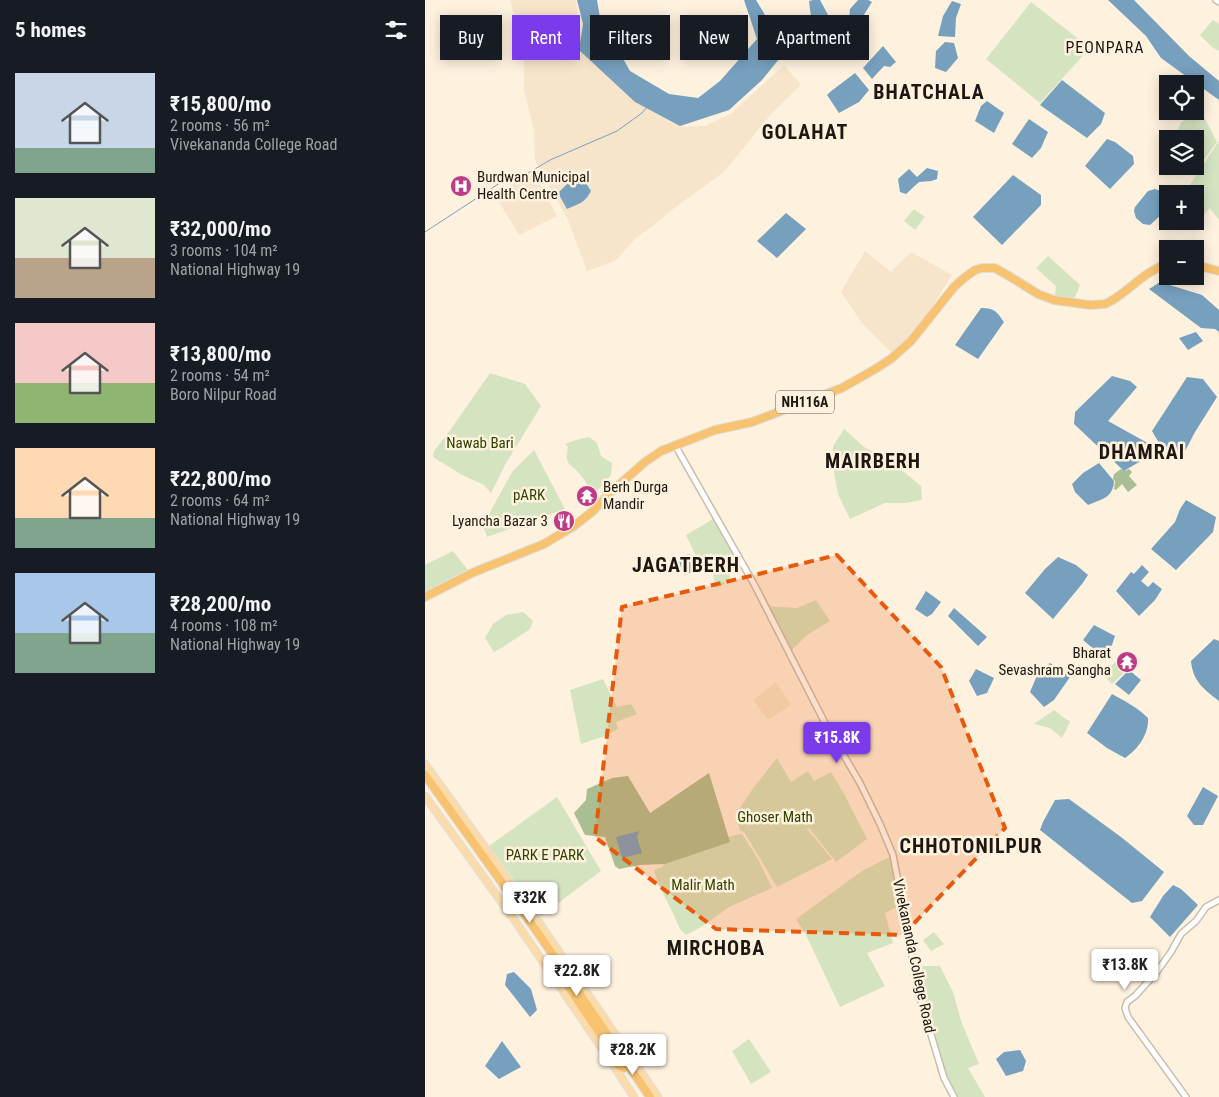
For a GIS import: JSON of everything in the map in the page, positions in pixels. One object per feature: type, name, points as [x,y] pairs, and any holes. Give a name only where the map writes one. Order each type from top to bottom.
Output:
[{"type":"highway","points":[[1204,267],[1219,271]]},
{"type":"highway","name":"NH116A","points":[[425,597],[472,573],[527,551],[567,531],[591,513],[611,492],[645,462],[661,451],[715,430],[752,422],[774,414],[841,388],[872,371],[892,358],[911,341],[954,287],[975,270],[995,268],[1031,291],[1046,297],[1078,304],[1098,305],[1111,301],[1159,268]]},
{"type":"highway","points":[[425,775],[538,933],[626,1066],[643,1097]]},
{"type":"highway","points":[[425,784],[650,1097]]},
{"type":"highway","points":[[626,1066],[628,1053]]},
{"type":"highway","points":[[608,1058],[626,1066]]},
{"type":"main road","points":[[425,764],[540,924],[658,1097]]},
{"type":"main road","points":[[425,796],[511,916],[634,1097]]},
{"type":"street","name":"Vivekananda College Road","points":[[675,445],[754,584],[830,732],[857,778],[893,855],[920,998],[944,1078],[954,1097]]},
{"type":"street","points":[[1186,1097],[1128,1018],[1125,1008],[1127,1002],[1156,973],[1181,934],[1205,908],[1219,900]]},
{"type":"highlighted area","points":[[837,555],[941,667],[1005,828],[903,935],[716,929],[595,837],[622,607]]},
{"type":"shaded area","points":[[510,0],[576,0],[578,15],[514,15]]},
{"type":"shaded area","points":[[580,29],[582,43],[590,50],[590,60],[601,60],[669,121],[686,127],[705,126],[732,113],[784,65],[801,85],[772,113],[724,172],[637,237],[615,261],[587,271],[569,222],[535,160],[534,131],[524,90],[524,60],[580,60]]},
{"type":"shaded area","points":[[535,173],[557,216],[519,235],[494,194]]},
{"type":"shaded area","points":[[865,251],[891,272],[911,252],[952,275],[923,321],[892,353],[862,323],[841,292]]},
{"type":"shaded area","points":[[776,682],[791,705],[768,720],[753,700]]},
{"type":"green space","points":[[1031,2],[1085,44],[1088,50],[1040,103],[986,59]]},
{"type":"green space","points":[[1213,20],[1219,24],[1219,51],[1213,48],[1200,35]]},
{"type":"green space","points":[[1205,119],[1217,142],[1204,160],[1204,130],[1178,130],[1184,120]]},
{"type":"green space","points":[[1219,141],[1219,220],[1210,208],[1204,215],[1204,185],[1190,185],[1196,175],[1204,175],[1204,164]]},
{"type":"green space","points":[[914,209],[925,217],[915,230],[904,221]]},
{"type":"green space","points":[[1048,256],[1080,285],[1074,300],[1055,295],[1056,286],[1036,268]]},
{"type":"green space","name":"Nawab Bari","points":[[490,373],[525,384],[541,406],[506,463],[491,493],[484,485],[462,475],[433,457],[434,451]]},
{"type":"green space","points":[[844,429],[864,447],[888,459],[921,486],[922,500],[906,503],[885,503],[850,519],[838,494],[833,467],[833,446]]},
{"type":"green space","points":[[589,437],[597,443],[601,456],[612,463],[611,475],[593,495],[582,476],[567,461],[568,447],[565,444]]},
{"type":"green space","name":"pARK","points":[[534,450],[565,509],[487,537],[483,525],[512,472]]},
{"type":"green space","points":[[1121,469],[1125,471],[1129,469],[1132,472],[1129,476],[1137,485],[1128,492],[1122,484],[1116,490],[1114,489],[1114,474]]},
{"type":"green space","points":[[715,518],[741,560],[729,559],[730,578],[720,587],[715,588],[711,553],[698,560],[686,535]]},
{"type":"green space","points":[[453,551],[470,573],[425,596],[425,565]]},
{"type":"green space","points":[[816,600],[830,621],[807,635],[789,653],[765,606],[797,608]]},
{"type":"green space","points":[[523,612],[533,621],[530,629],[494,652],[485,638],[493,624],[506,615]]},
{"type":"green space","points":[[1119,659],[1128,669],[1112,684],[1102,674]]},
{"type":"green space","points":[[603,679],[617,707],[631,704],[637,714],[616,722],[618,729],[581,744],[570,690]]},
{"type":"green space","points":[[1054,710],[1070,722],[1062,738],[1050,728],[1034,724]]},
{"type":"green space","name":"Ghoser Math","points":[[777,758],[791,782],[808,771],[814,781],[831,772],[867,839],[836,862],[809,828],[807,829],[832,859],[777,887],[744,832],[740,831],[736,814]]},
{"type":"green space","points":[[709,773],[730,842],[665,864],[640,865],[619,869],[615,866],[605,837],[585,835],[574,813],[586,800],[587,789],[612,778],[628,776],[650,813]]},
{"type":"green space","name":"PARK E PARK","points":[[557,797],[601,871],[541,916],[489,846]]},
{"type":"green space","name":"Malir Math","points":[[742,834],[758,859],[772,888],[729,907],[703,926],[686,935],[680,929],[660,888],[654,870],[720,839]]},
{"type":"green space","points":[[891,856],[897,907],[885,913],[893,943],[867,953],[885,986],[840,1007],[806,935],[796,919],[862,871]]},
{"type":"green space","points":[[934,932],[944,944],[931,951],[923,940]]},
{"type":"green space","points":[[914,966],[940,966],[954,994],[952,995],[954,995],[961,1021],[979,1064],[968,1068],[985,1097],[955,1097],[946,1078],[930,1031]]},
{"type":"green space","points":[[749,1039],[771,1072],[751,1084],[732,1051]]},
{"type":"water","points":[[577,0],[597,0],[600,15],[590,15],[590,60],[624,60],[630,71],[669,94],[698,98],[720,81],[738,60],[748,60],[748,49],[757,39],[744,0],[756,0],[765,15],[758,15],[758,60],[778,60],[762,80],[729,110],[680,126],[635,102],[580,51],[583,24]]},
{"type":"water","points":[[820,0],[828,15],[811,15],[809,1]]},
{"type":"water","points":[[858,0],[872,2],[864,15],[849,15],[850,9]]},
{"type":"water","points":[[1108,0],[1134,0],[1189,56],[1219,81],[1219,100],[1204,89],[1204,75],[1184,75],[1161,58],[1146,36]]},
{"type":"water","points":[[952,1],[961,4],[956,18],[955,37],[938,36],[943,16]]},
{"type":"water","points":[[945,42],[954,43],[958,58],[946,72],[935,68],[936,51]]},
{"type":"water","points":[[883,46],[896,62],[890,67],[884,66],[872,79],[863,68]]},
{"type":"water","points":[[855,73],[869,90],[859,102],[839,113],[827,95]]},
{"type":"water","points":[[1062,80],[1105,113],[1101,124],[1087,138],[1040,105]]},
{"type":"water","points":[[987,101],[1004,113],[994,133],[975,121],[981,106]]},
{"type":"water","points":[[1029,119],[1048,132],[1041,148],[1032,158],[1012,144]]},
{"type":"water","points":[[1107,139],[1115,142],[1133,156],[1134,164],[1110,189],[1085,166]]},
{"type":"water","points":[[927,168],[938,171],[937,179],[919,182],[906,194],[900,192],[898,179],[909,169],[917,177]]},
{"type":"water","points":[[1013,175],[1041,195],[1041,205],[1002,245],[973,217]]},
{"type":"water","points":[[584,180],[591,191],[589,195],[581,203],[567,209],[558,193],[570,181]]},
{"type":"water","points":[[1155,189],[1159,190],[1159,216],[1150,225],[1143,224],[1136,218],[1134,211],[1148,191]]},
{"type":"water","points":[[786,213],[806,229],[777,258],[757,241]]},
{"type":"water","points":[[1159,283],[1159,285],[1170,285],[1202,295],[1219,310],[1219,332],[1215,329],[1201,328],[1149,289]]},
{"type":"water","points":[[981,308],[995,311],[1004,322],[978,359],[955,345]]},
{"type":"water","points":[[1196,332],[1203,341],[1188,350],[1179,338]]},
{"type":"water","points":[[1112,376],[1130,381],[1137,387],[1108,421],[1153,446],[1155,451],[1152,459],[1144,459],[1124,471],[1074,424],[1075,412]]},
{"type":"water","points":[[1187,377],[1203,379],[1217,397],[1183,455],[1159,443],[1152,431]]},
{"type":"water","points":[[1099,463],[1114,481],[1113,487],[1106,497],[1088,505],[1075,492],[1072,484],[1083,473]]},
{"type":"water","points":[[1186,500],[1216,517],[1213,532],[1176,570],[1151,549],[1175,522]]},
{"type":"water","points":[[690,554],[696,561],[697,568],[685,575],[675,568],[675,563]]},
{"type":"water","points":[[1058,557],[1076,565],[1088,575],[1053,619],[1025,593]]},
{"type":"water","points":[[1142,565],[1149,572],[1141,581],[1148,587],[1153,582],[1162,589],[1155,600],[1139,616],[1116,591],[1131,572],[1134,574]]},
{"type":"water","points":[[926,591],[941,602],[932,614],[927,617],[915,609]]},
{"type":"water","points":[[954,608],[987,637],[978,646],[948,616]]},
{"type":"water","points":[[1094,625],[1115,636],[1112,645],[1102,656],[1083,640]]},
{"type":"water","points":[[1214,639],[1219,641],[1219,701],[1204,689],[1197,680],[1191,661]]},
{"type":"water","points":[[1050,663],[1070,677],[1054,700],[1044,707],[1030,692],[1038,673]]},
{"type":"water","points":[[976,669],[994,678],[987,693],[977,696],[969,681]]},
{"type":"water","points":[[1129,670],[1141,680],[1129,695],[1115,684]]},
{"type":"water","points":[[1112,694],[1136,708],[1148,718],[1147,730],[1142,741],[1125,758],[1107,748],[1087,733]]},
{"type":"water","points":[[1203,787],[1218,796],[1203,825],[1194,825],[1187,816]]},
{"type":"water","points":[[1069,799],[1121,837],[1164,872],[1142,901],[1132,903],[1040,830],[1055,800]]},
{"type":"water","points":[[639,831],[637,837],[642,853],[622,858],[616,837]]},
{"type":"water","points":[[1173,885],[1181,889],[1198,905],[1170,937],[1150,917],[1163,896]]},
{"type":"water","points":[[514,972],[531,989],[537,1010],[530,1017],[505,985],[507,974]]},
{"type":"water","points":[[502,1041],[521,1067],[499,1079],[485,1066]]},
{"type":"water","points":[[1020,1050],[1026,1061],[1023,1071],[1006,1076],[996,1059],[1004,1052]]},
{"type":"waterway","points":[[425,232],[509,177],[530,172],[550,160],[617,131],[642,113],[647,107]]},
{"type":"place","name":"Burdwan Municipal Health Centre","points":[[461,186]]},
{"type":"place","name":"Berh Durga Mandir","points":[[587,496]]},
{"type":"place","name":"Lyancha Bazar 3","points":[[564,521]]},
{"type":"place","name":"Bharat Sevashram Sangha","points":[[1127,662]]},
{"type":"district","name":"PEONPARA","points":[[1105,47]]},
{"type":"district","name":"BHATCHALA","points":[[929,92]]},
{"type":"district","name":"GOLAHAT","points":[[805,132]]},
{"type":"district","name":"DHAMRAI","points":[[1142,452]]},
{"type":"district","name":"MAIRBERH","points":[[873,461]]},
{"type":"district","name":"JAGATBERH","points":[[686,565]]},
{"type":"district","name":"CHHOTONILPUR","points":[[971,846]]},
{"type":"district","name":"MIRCHOBA","points":[[716,948]]}]
